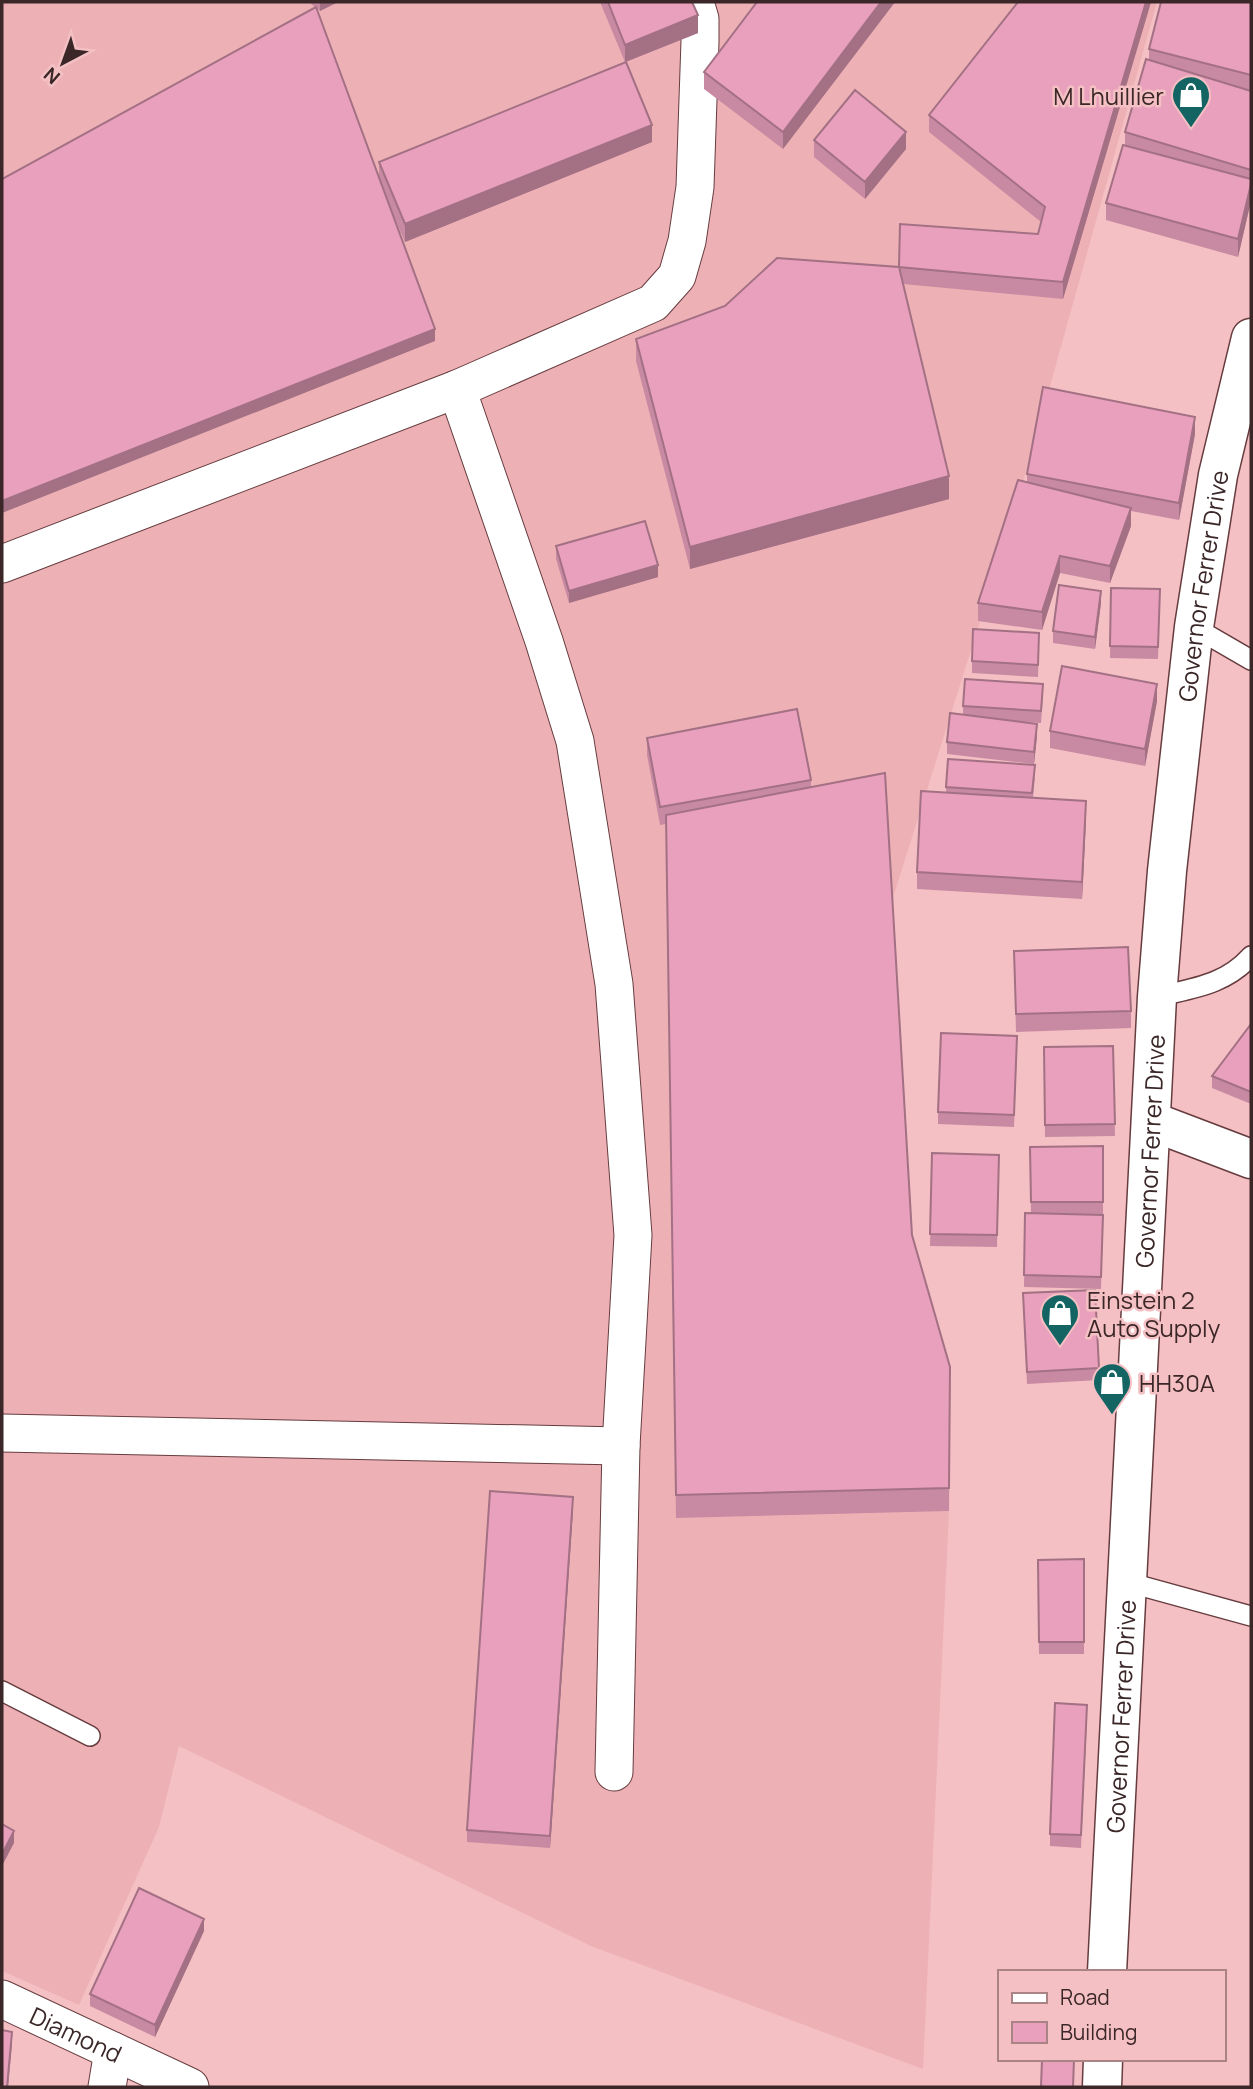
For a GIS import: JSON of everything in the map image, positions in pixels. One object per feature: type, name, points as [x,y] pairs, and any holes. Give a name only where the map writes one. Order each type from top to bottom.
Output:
[{"type":"main road","name":"Governor Ferrer Drive","points":[[1107,1970],[1157,997],[1167,871],[1194,627],[1219,475],[1251,338]]},
{"type":"main road","points":[[1151,1121],[1251,1159]]},
{"type":"main road","points":[[1101,2087],[1103,2061]]},
{"type":"street","points":[[2,564],[457,389],[653,303],[677,276],[687,241],[695,187],[700,41],[695,2]]},
{"type":"street","points":[[457,389],[544,641],[575,741],[612,971],[633,1235],[621,1446],[614,1772]]},
{"type":"street","points":[[2,1433],[621,1446]]},
{"type":"street","name":"Diamond","points":[[2,1999],[190,2087]]},
{"type":"street","points":[[107,2087],[113,2051]]},
{"type":"lane","points":[[1194,627],[1251,660]]},
{"type":"lane","points":[[1157,997],[1218,982],[1240,968],[1251,956]]},
{"type":"lane","points":[[1127,1582],[1251,1616]]},
{"type":"lane","points":[[2,1691],[90,1737]]},
{"type":"shaded area","points":[[2,2],[1157,2],[1018,501],[891,904],[912,1257],[950,1390],[949,1511],[923,2069],[591,1946],[179,1746],[159,1827],[79,2005],[2,1971]]},
{"type":"building","points":[[608,2],[692,2],[698,15],[625,45]]},
{"type":"building","points":[[757,2],[881,2],[783,132],[704,72]]},
{"type":"building","points":[[1018,2],[1146,2],[1063,282],[899,267],[900,224],[1038,234],[1045,207],[929,115]]},
{"type":"building","points":[[1161,2],[1251,2],[1251,75],[1149,49]]},
{"type":"building","points":[[316,7],[435,329],[2,501],[2,179]]},
{"type":"building","name":"M Lhuillier","points":[[1146,59],[1251,91],[1251,170],[1125,132]]},
{"type":"building","points":[[626,62],[652,125],[405,224],[379,162]]},
{"type":"building","points":[[855,90],[906,132],[865,182],[814,140]]},
{"type":"building","points":[[1123,145],[1251,179],[1238,239],[1106,203]]},
{"type":"building","points":[[777,258],[899,267],[949,476],[690,547],[636,339],[725,306]]},
{"type":"building","points":[[1043,387],[1195,417],[1179,503],[1027,474]]},
{"type":"building","points":[[1018,480],[1131,508],[1110,566],[1060,556],[1042,612],[978,603]]},
{"type":"building","points":[[645,521],[658,565],[569,591],[556,546]]},
{"type":"building","points":[[1059,585],[1101,591],[1095,637],[1053,631]]},
{"type":"building","points":[[1111,588],[1160,589],[1158,647],[1110,646]]},
{"type":"building","points":[[973,629],[1039,633],[1038,665],[972,661]]},
{"type":"building","points":[[1062,666],[1157,684],[1145,749],[1050,731]]},
{"type":"building","points":[[965,679],[1043,684],[1041,711],[963,706]]},
{"type":"building","points":[[797,709],[811,780],[660,807],[647,738]]},
{"type":"building","points":[[950,713],[1037,724],[1034,752],[947,742]]},
{"type":"building","points":[[948,759],[1035,765],[1032,793],[946,787]]},
{"type":"building","points":[[885,773],[912,1235],[950,1367],[949,1488],[676,1495],[666,815]]},
{"type":"building","points":[[921,791],[1086,801],[1082,882],[917,872]]},
{"type":"building","points":[[1128,947],[1131,1011],[1016,1014],[1014,951]]},
{"type":"building","points":[[1251,1024],[1251,1092],[1212,1076]]},
{"type":"building","points":[[941,1033],[1017,1036],[1014,1115],[938,1112]]},
{"type":"building","points":[[1113,1046],[1115,1124],[1045,1125],[1044,1047]]},
{"type":"building","points":[[1103,1146],[1103,1202],[1031,1202],[1030,1147]]},
{"type":"building","points":[[932,1153],[999,1155],[997,1235],[930,1234]]},
{"type":"building","points":[[1025,1213],[1103,1215],[1101,1277],[1024,1275]]},
{"type":"building","points":[[1095,1290],[1099,1368],[1027,1372],[1023,1293]]},
{"type":"building","points":[[490,1491],[573,1497],[550,1836],[467,1830]]},
{"type":"building","points":[[1084,1559],[1084,1642],[1039,1642],[1038,1560]]},
{"type":"building","points":[[1055,1703],[1087,1705],[1081,1835],[1050,1834]]},
{"type":"building","points":[[2,1824],[14,1831],[2,1854]]},
{"type":"building","points":[[139,1888],[204,1919],[155,2025],[90,1994]]},
{"type":"building","points":[[2,2030],[12,2032],[7,2087],[2,2087]]},
{"type":"building","points":[[1042,2061],[1074,2061],[1073,2087],[1041,2087]]},
{"type":"place","name":"M Lhuillier","points":[[1191,129]]},
{"type":"place","name":"Einstein 2 Auto Supply","points":[[1060,1347]]},
{"type":"place","name":"HH30A","points":[[1112,1416]]}]
